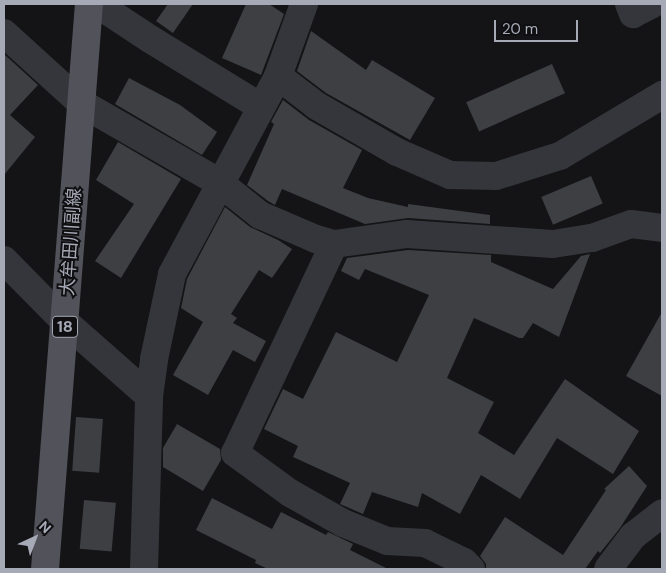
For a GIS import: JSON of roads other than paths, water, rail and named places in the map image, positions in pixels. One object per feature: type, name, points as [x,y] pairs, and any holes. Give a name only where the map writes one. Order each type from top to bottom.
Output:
[{"type":"main road","name":"大牟田川副線","points":[[45,569],[82,94],[92,8]]},
{"type":"street","points":[[144,569],[149,396],[154,359],[172,274],[278,76],[304,4]]},
{"type":"street","points":[[629,4],[633,14],[653,4]]},
{"type":"street","points":[[92,8],[150,39],[262,106]]},
{"type":"street","points":[[4,33],[82,94],[220,183],[260,215],[316,239],[334,244],[407,234],[553,244],[592,238],[631,224],[662,228]]},
{"type":"street","points":[[278,76],[318,106],[397,152],[450,175],[496,176],[560,156],[662,95]]},
{"type":"street","points":[[334,244],[235,453],[290,493],[343,523],[386,541],[425,543],[464,562],[471,569]]},
{"type":"street","points":[[4,260],[65,322],[149,396]]},
{"type":"street","points":[[608,569],[633,536],[662,513]]}]
